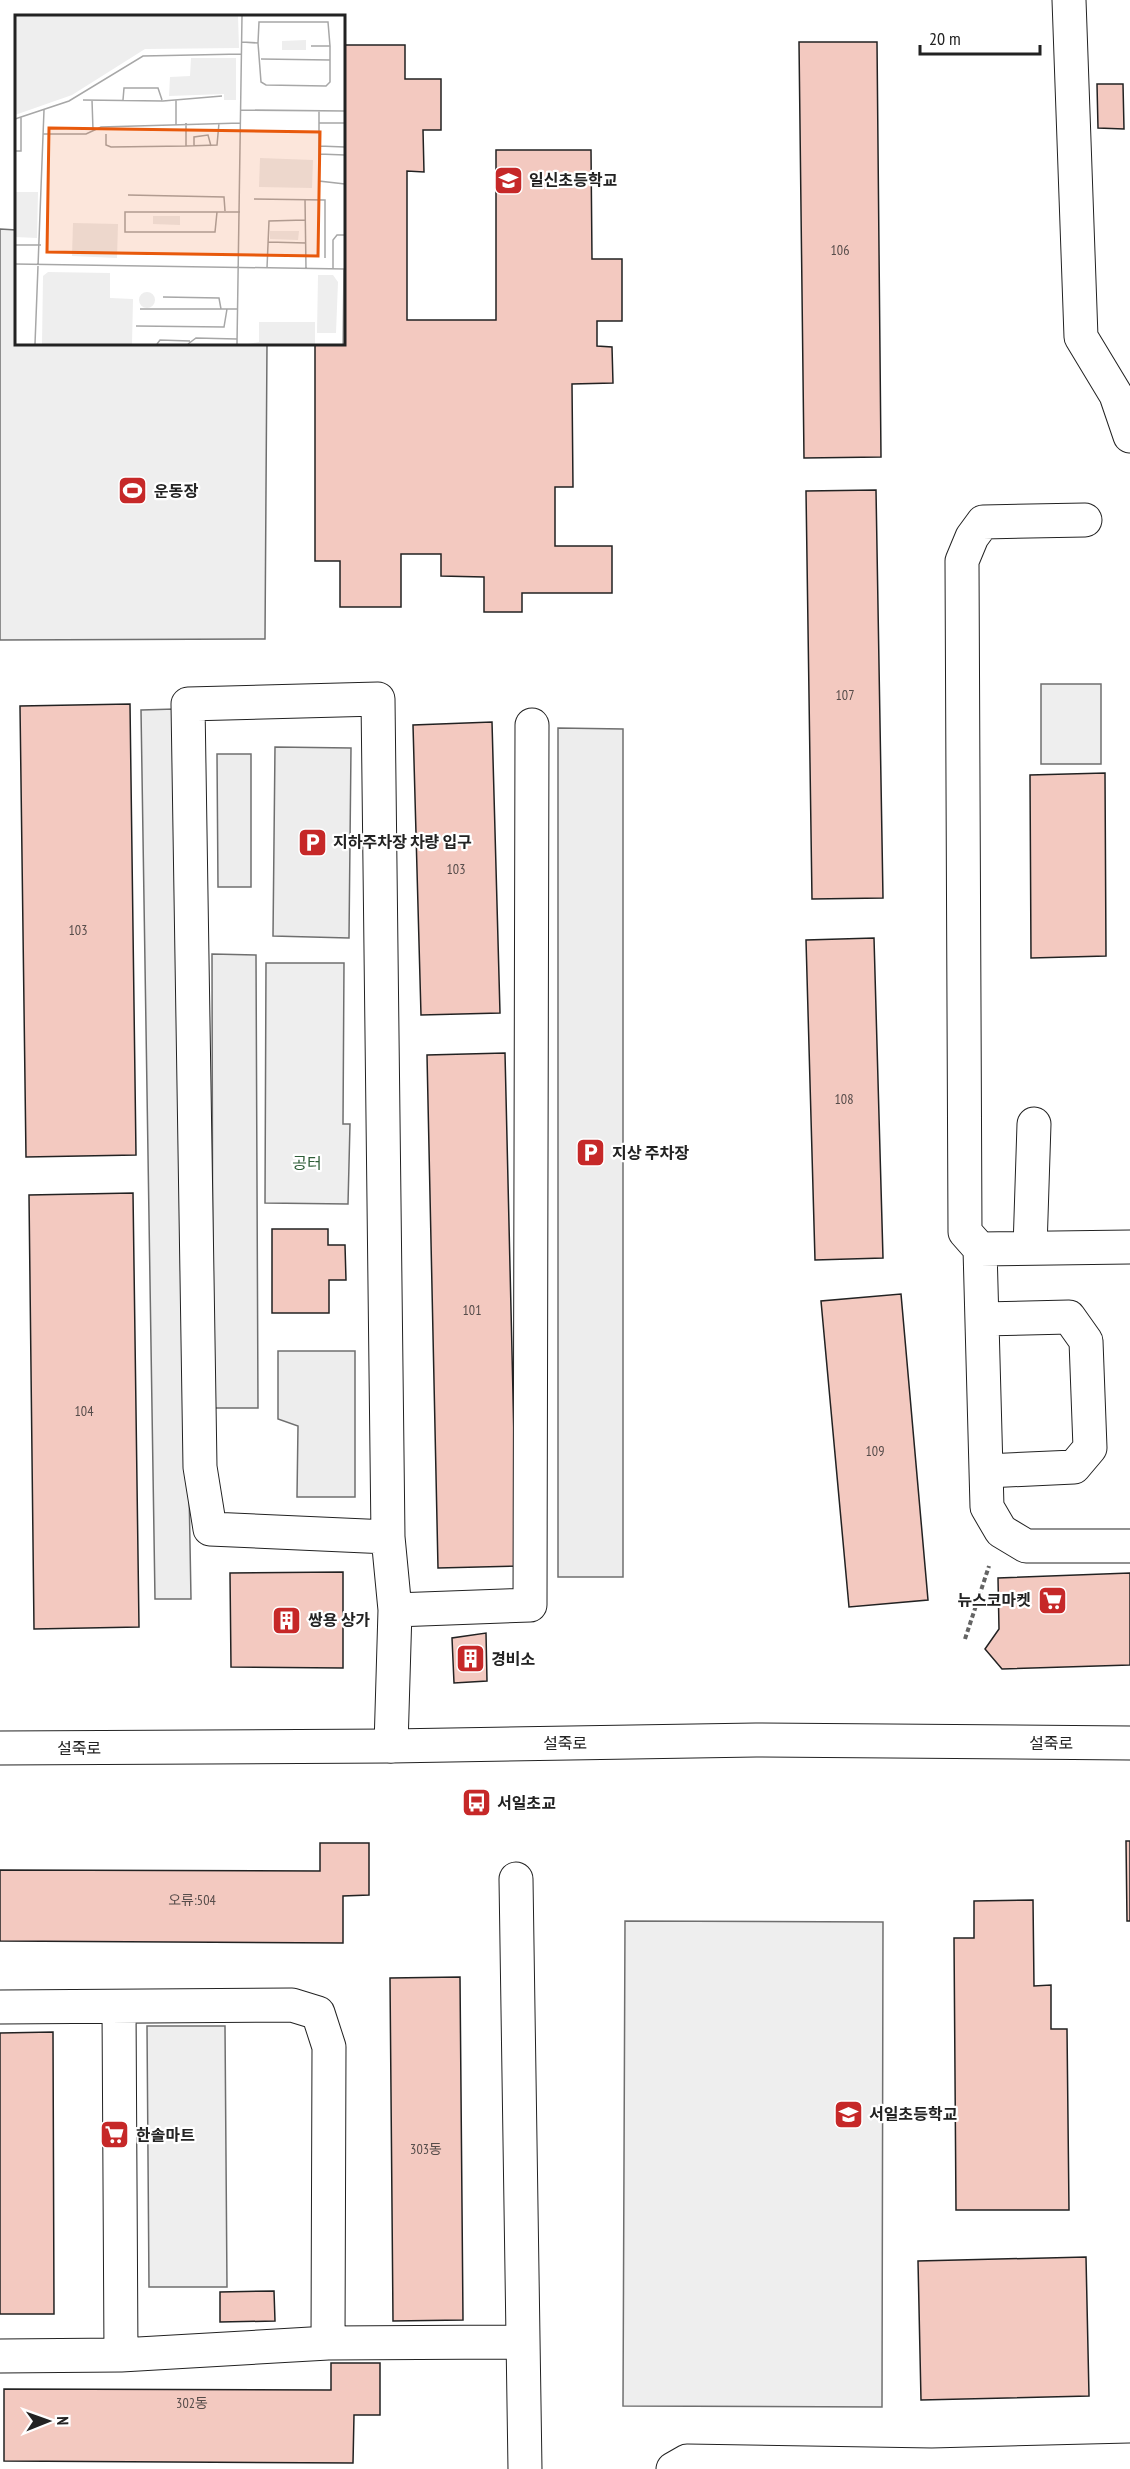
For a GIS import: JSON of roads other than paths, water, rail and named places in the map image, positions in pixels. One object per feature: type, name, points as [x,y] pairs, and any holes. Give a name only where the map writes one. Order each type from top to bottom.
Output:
[{"type":"main road","points":[[1069,0],[1081,338],[1123,395],[1130,436]]},
{"type":"main road","points":[[1085,520],[983,522],[972,537],[962,561],[966,1232],[980,1249],[987,1508],[1001,1531],[1026,1546],[1130,1546]]},
{"type":"main road","points":[[388,1537],[210,1529],[200,1467],[188,704],[378,699],[388,1537],[395,1610],[391,1746]]},
{"type":"main road","points":[[395,1610],[530,1605],[532,725]]},
{"type":"main road","points":[[1030,1248],[1034,1125]]},
{"type":"main road","points":[[980,1249],[1130,1246]]},
{"type":"main road","points":[[982,1319],[1069,1317],[1086,1341],[1090,1448],[1074,1467],[986,1471]]},
{"type":"main road","name":"설죽로","points":[[0,1748],[391,1746],[756,1740],[1130,1743]]},
{"type":"main road","points":[[516,1879],[525,2469]]},
{"type":"main road","points":[[0,2007],[292,2005],[318,2013],[329,2047],[328,2343]]},
{"type":"main road","points":[[119,2007],[121,2355]]},
{"type":"main road","points":[[0,2356],[121,2355],[328,2343],[523,2342]]},
{"type":"main road","points":[[673,2469],[687,2462],[932,2467],[1130,2460]]},
{"type":"place","name":"일신초등학교","points":[[508,180]]},
{"type":"place","name":"운동장","points":[[133,491]]},
{"type":"place","name":"지하주차장 차량 입구","points":[[312,842]]},
{"type":"place","name":"지상 주차장","points":[[591,1153]]},
{"type":"place","name":"뉴스코마켓","points":[[1052,1600]]},
{"type":"place","name":"쌍용 상가","points":[[287,1620]]},
{"type":"place","name":"경비소","points":[[470,1659]]},
{"type":"place","name":"서일초교","points":[[476,1803]]},
{"type":"place","name":"서일초등학교","points":[[848,2114]]},
{"type":"place","name":"한솔마트","points":[[115,2135]]},
{"type":"park label","name":"공터","points":[[307,1163]]}]
